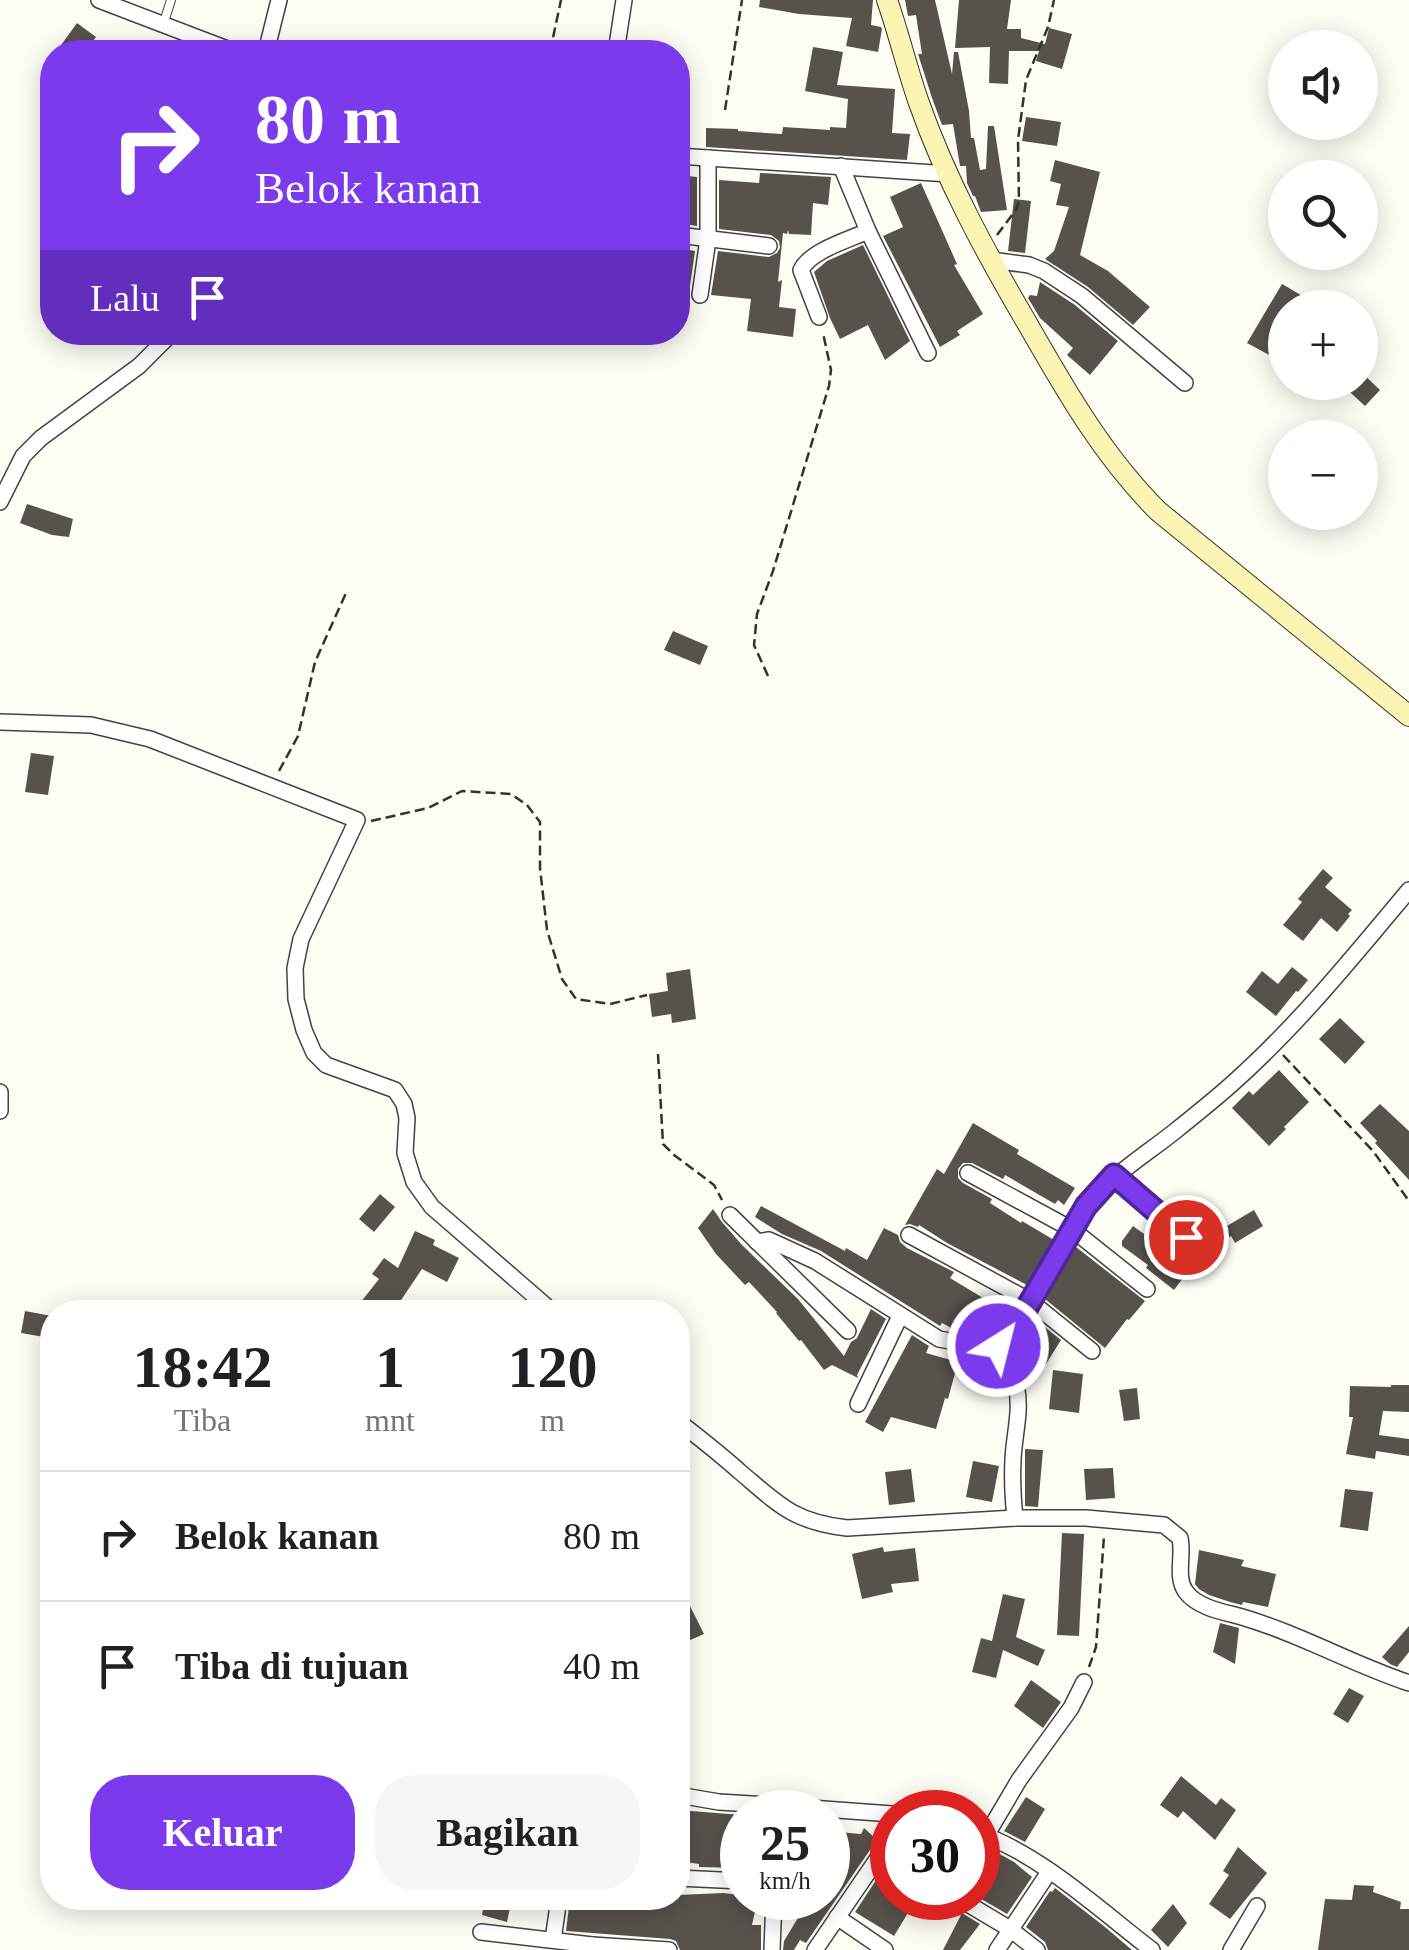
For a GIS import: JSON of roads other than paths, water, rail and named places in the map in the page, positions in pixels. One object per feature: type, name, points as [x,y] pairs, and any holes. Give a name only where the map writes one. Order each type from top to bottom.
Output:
[{"type":"street","points":[[99,0],[203,40]]},
{"type":"street","points":[[269,40],[279,0]]},
{"type":"street","points":[[618,40],[624,0]]},
{"type":"street","points":[[887,0],[919,104],[948,174],[987,253],[1092,433],[1129,482],[1172,523],[1409,716]]},
{"type":"street","points":[[690,157],[948,174]]},
{"type":"street","points":[[700,295],[708,239],[708,158]]},
{"type":"street","points":[[841,166],[928,353]]},
{"type":"street","points":[[819,317],[803,265],[812,256],[868,231]]},
{"type":"street","points":[[690,237],[769,246]]},
{"type":"street","points":[[987,253],[1044,271],[1082,296],[1185,383]]},
{"type":"street","points":[[0,502],[24,456],[41,438],[139,366],[159,345]]},
{"type":"street","points":[[0,722],[91,725],[150,739],[357,820],[301,939],[295,968],[296,999],[304,1030],[314,1052],[326,1064],[395,1090],[408,1118],[405,1153],[414,1182],[432,1207],[539,1300]]},
{"type":"street","points":[[757,1242],[769,1240],[815,1262],[939,1339],[998,1346],[1022,1316],[1086,1206],[1114,1175],[1203,1108],[1273,1044],[1409,890]]},
{"type":"street","points":[[0,1092],[0,1111]]},
{"type":"street","points":[[968,1172],[1074,1230],[1146,1288]]},
{"type":"street","points":[[1114,1175],[1186,1237]]},
{"type":"street","points":[[730,1215],[848,1331]]},
{"type":"street","points":[[909,1234],[1030,1300],[1092,1351]]},
{"type":"street","points":[[858,1404],[900,1316]]},
{"type":"street","points":[[1015,1518],[1012,1456],[1018,1415],[1016,1385]]},
{"type":"street","points":[[690,1430],[776,1504],[822,1525],[847,1528],[1015,1518],[1106,1518],[1164,1525],[1180,1538],[1181,1582],[1193,1599],[1215,1610],[1274,1626],[1409,1683]]},
{"type":"street","points":[[1000,1808],[1071,1708],[1084,1682]]},
{"type":"street","points":[[690,1797],[720,1802]]},
{"type":"street","points":[[1000,1843],[1049,1872],[1152,1950]]},
{"type":"street","points":[[997,1950],[1049,1872]]},
{"type":"street","points":[[850,1901],[870,1876]]},
{"type":"street","points":[[690,1879],[720,1880]]},
{"type":"street","points":[[1231,1950],[1256,1906]]},
{"type":"street","points":[[553,1940],[557,1910]]},
{"type":"street","points":[[772,1950],[773,1920]]},
{"type":"street","points":[[815,1950],[835,1920]]},
{"type":"street","points":[[841,1920],[885,1950]]},
{"type":"street","points":[[995,1920],[1037,1950]]},
{"type":"street","points":[[481,1932],[592,1948],[670,1950]]},
{"type":"lane","points":[[163,25],[171,0]]}]
